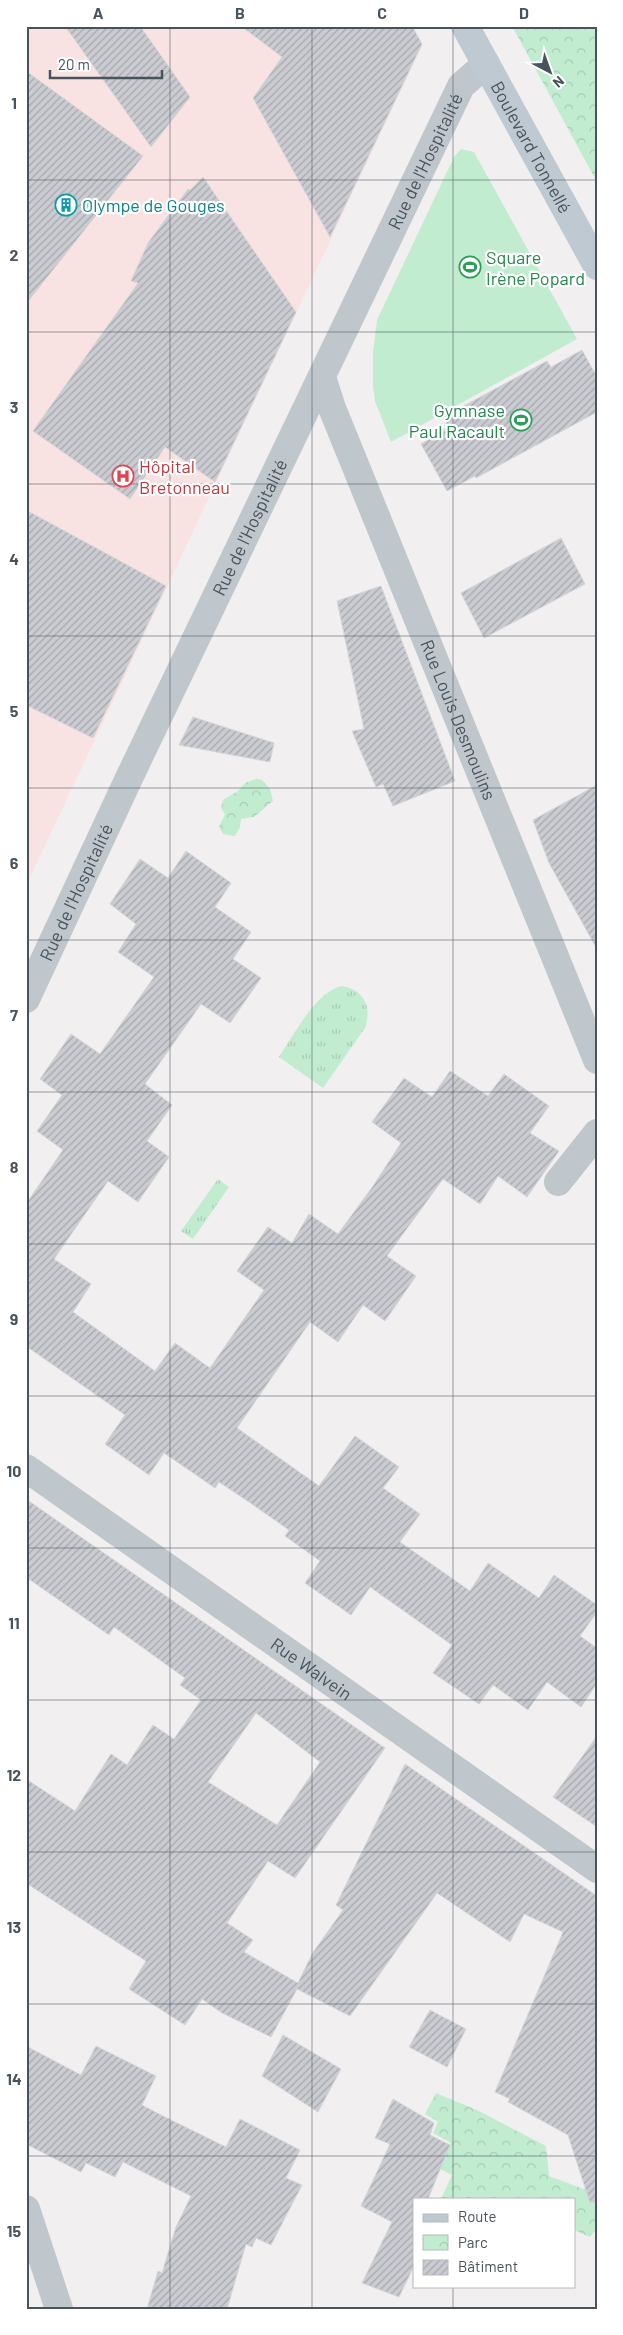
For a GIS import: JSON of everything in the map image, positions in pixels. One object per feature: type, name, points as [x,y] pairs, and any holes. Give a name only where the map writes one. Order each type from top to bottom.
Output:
[{"type":"main road","name":"Boulevard Tonnellé","points":[[465,26],[597,266]]},
{"type":"street","name":"Rue de l'Hospitalité","points":[[26,999],[137,760],[461,86],[486,64]]},
{"type":"street","name":"Rue Louis Desmoulins","points":[[322,377],[332,408],[597,1060]]},
{"type":"street","points":[[558,1182],[597,1133]]},
{"type":"street","name":"Rue Walvein","points":[[26,1468],[597,1869]]},
{"type":"street","points":[[26,2209],[59,2309]]},
{"type":"shaded area","name":"Hôpital Bretonneau","points":[[26,26],[412,26],[422,46],[26,886]]},
{"type":"green space","points":[[512,26],[597,26],[597,182]]},
{"type":"green space","name":"Square Irène Popard","points":[[461,149],[474,152],[577,339],[391,442],[375,401],[373,387],[373,352],[377,320],[454,157]]},
{"type":"green space","points":[[256,779],[262,780],[270,789],[273,801],[254,817],[241,819],[240,827],[235,836],[223,834],[219,827],[225,814],[221,808],[223,800],[238,791],[245,783]]},
{"type":"green space","points":[[342,986],[356,991],[365,1001],[368,1014],[367,1021],[365,1028],[323,1088],[279,1057],[306,1015],[323,996]]},
{"type":"green space","points":[[218,1179],[229,1187],[193,1239],[181,1231]]},
{"type":"green space","points":[[436,2093],[479,2111],[546,2146],[549,2176],[597,2194],[597,2228],[590,2237],[576,2231],[576,2198],[441,2198],[452,2175],[440,2169],[451,2143],[433,2133],[438,2122],[425,2114]]},
{"type":"building","points":[[65,26],[140,26],[190,97],[151,147]]},
{"type":"building","points":[[241,26],[412,26],[422,44],[330,237],[253,98],[282,57]]},
{"type":"building","points":[[26,71],[143,156],[26,304]]},
{"type":"building","points":[[203,177],[296,312],[215,482],[165,447],[130,499],[33,431],[138,283],[131,281],[148,243],[188,189],[190,190]]},
{"type":"building","name":"Gymnase Paul Racault","points":[[582,350],[597,377],[597,412],[476,478],[475,476],[447,491],[421,444],[448,427],[443,417],[547,361],[551,367]]},
{"type":"building","points":[[26,510],[166,586],[93,738],[26,705]]},
{"type":"building","points":[[561,538],[585,584],[484,638],[461,593]]},
{"type":"building","points":[[381,586],[455,781],[393,806],[383,784],[376,787],[352,731],[364,729],[337,601]]},
{"type":"building","points":[[193,717],[274,743],[270,762],[179,745]]},
{"type":"building","points":[[597,785],[597,949],[549,863],[533,820]]},
{"type":"building","points":[[186,851],[231,883],[215,907],[251,932],[233,959],[261,978],[230,1023],[201,1004],[145,1084],[172,1105],[147,1141],[169,1157],[138,1202],[108,1181],[54,1259],[91,1284],[73,1312],[155,1371],[175,1343],[210,1368],[264,1290],[237,1271],[268,1227],[292,1243],[309,1214],[338,1234],[373,1186],[401,1143],[372,1122],[404,1078],[432,1097],[450,1071],[488,1096],[504,1074],[549,1106],[530,1133],[559,1151],[527,1197],[498,1176],[480,1204],[443,1179],[387,1256],[416,1276],[385,1321],[363,1305],[338,1342],[310,1322],[237,1428],[319,1486],[355,1436],[399,1467],[383,1488],[420,1514],[400,1542],[470,1591],[488,1563],[539,1598],[554,1575],[597,1605],[597,1612],[580,1636],[597,1648],[597,1683],[581,1707],[547,1682],[528,1710],[493,1685],[479,1704],[433,1673],[452,1645],[370,1587],[351,1615],[305,1583],[320,1561],[285,1536],[289,1530],[219,1482],[215,1488],[164,1453],[149,1475],[105,1444],[125,1415],[26,1346],[26,1204],[63,1150],[37,1131],[62,1095],[40,1079],[71,1034],[100,1054],[154,977],[118,952],[136,924],[110,904],[140,859],[168,878]]},
{"type":"building","points":[[26,1499],[385,1748],[295,1878],[268,1861],[227,1923],[253,1940],[244,1952],[298,1983],[312,1954],[343,1910],[336,1905],[405,1764],[597,1896],[597,2202],[590,2203],[568,2135],[508,2102],[510,2099],[495,2092],[563,1932],[524,1914],[510,1942],[437,1893],[350,2016],[297,1989],[271,2037],[222,2013],[202,1999],[185,2025],[129,1989],[146,1961],[26,1883],[26,1779],[75,1811],[111,1754],[127,1765],[153,1725],[174,1739],[201,1700],[180,1685],[185,1678],[114,1627],[109,1635],[26,1577]],"holes":[[[256,1713],[320,1762],[277,1825],[208,1782]]]},
{"type":"building","points":[[597,1736],[597,1827],[553,1797]]},
{"type":"building","points":[[430,2010],[466,2029],[447,2067],[409,2047]]},
{"type":"building","points":[[283,2035],[341,2069],[318,2112],[262,2076]]},
{"type":"building","points":[[26,2046],[81,2075],[96,2046],[156,2076],[142,2105],[159,2114],[226,2147],[240,2119],[300,2150],[286,2178],[302,2185],[271,2245],[256,2238],[252,2247],[246,2244],[227,2309],[147,2309],[158,2271],[162,2273],[176,2227],[191,2196],[123,2162],[115,2177],[86,2163],[81,2172],[26,2144]]},
{"type":"building","points":[[393,2099],[434,2123],[430,2135],[450,2145],[428,2198],[413,2198],[413,2268],[399,2297],[362,2283],[392,2222],[361,2206],[390,2144],[375,2138]]},
{"type":"place","name":"Olympe de Gouges","points":[[66,205]]},
{"type":"place","name":"Square Irène Popard","points":[[470,267]]},
{"type":"place","name":"Gymnase Paul Racault","points":[[521,420]]},
{"type":"place","name":"Hôpital Bretonneau","points":[[123,476]]}]
